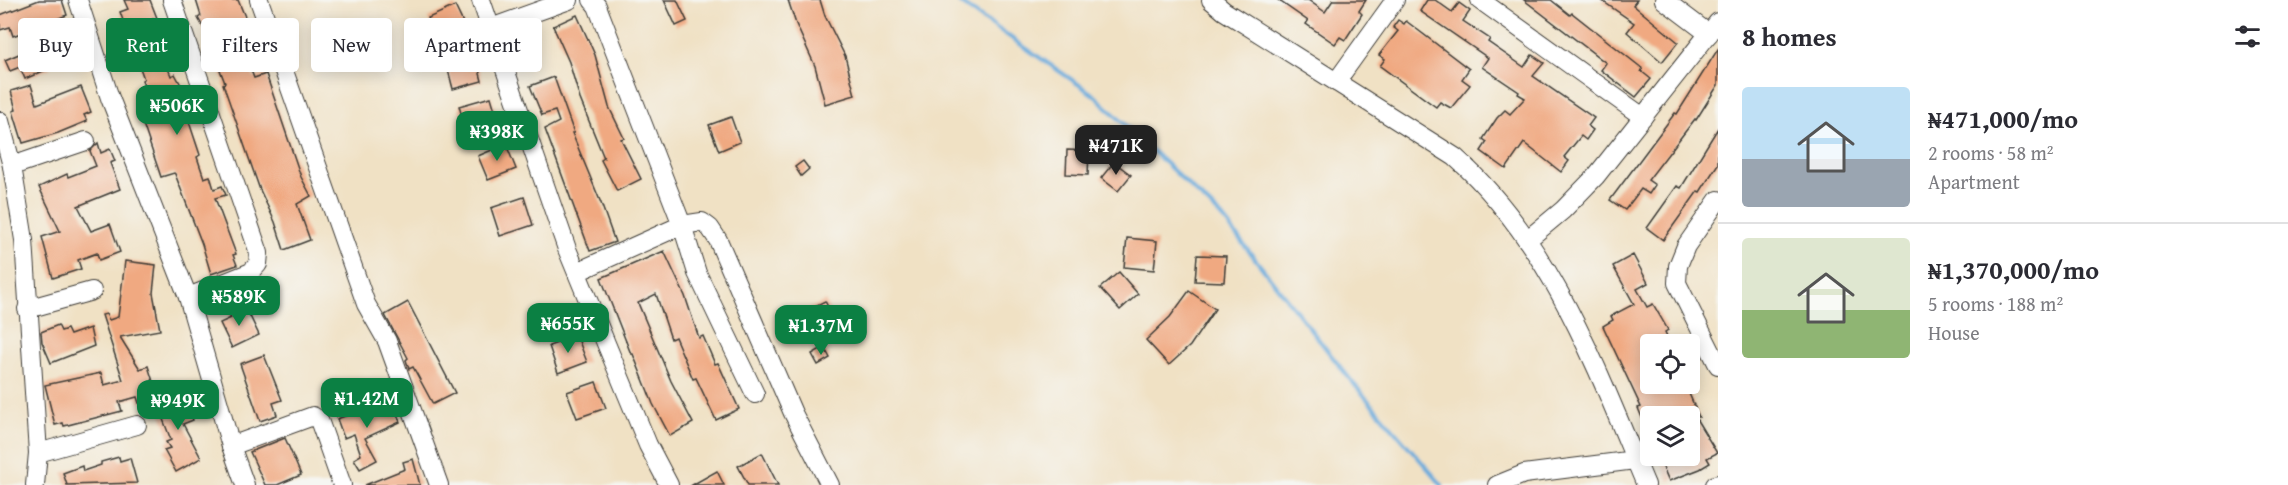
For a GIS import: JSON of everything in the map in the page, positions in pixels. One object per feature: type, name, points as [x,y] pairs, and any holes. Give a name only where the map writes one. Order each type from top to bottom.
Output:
[{"type":"street","points":[[78,0],[110,98],[188,297],[231,446],[246,485]]},
{"type":"street","points":[[172,0],[260,253],[258,264],[251,272],[188,297]]},
{"type":"street","points":[[259,0],[366,304],[387,341],[438,485]]},
{"type":"street","points":[[481,0],[487,18]]},
{"type":"street","points":[[519,18],[569,0]]},
{"type":"street","points":[[592,0],[597,6],[682,225],[697,273],[755,394]]},
{"type":"street","points":[[1211,0],[1224,11],[1455,157],[1475,175],[1527,240],[1548,271],[1592,359],[1646,485]]},
{"type":"street","points":[[1336,82],[1395,0]]},
{"type":"street","points":[[1480,0],[1643,117]]},
{"type":"street","points":[[1527,240],[1563,210],[1596,176],[1713,28],[1664,0]]},
{"type":"street","points":[[507,72],[577,272],[648,445],[669,485]]},
{"type":"street","points":[[0,122],[12,166],[24,240],[38,453],[36,485]]},
{"type":"street","points":[[12,166],[87,141]]},
{"type":"street","points":[[1717,358],[1677,283],[1678,266],[1686,246],[1718,200]]},
{"type":"street","points":[[577,272],[682,225],[702,222],[710,228],[718,240],[793,413],[830,485]]},
{"type":"street","points":[[27,309],[92,291]]},
{"type":"street","points":[[231,446],[313,416],[319,420],[342,485]]},
{"type":"street","points":[[38,453],[137,425]]},
{"type":"street","points":[[1497,485],[1524,474],[1635,460]]},
{"type":"building","points":[[39,0],[62,0],[67,15],[59,18],[18,18],[18,34],[13,36],[10,27],[0,30],[0,15]]},
{"type":"building","points":[[124,0],[150,0],[157,18],[122,18],[120,12],[128,9]]},
{"type":"building","points":[[196,0],[238,0],[246,18],[201,18],[201,23],[198,18],[201,16]]},
{"type":"building","points":[[664,0],[677,0],[687,21],[676,26]]},
{"type":"building","points":[[788,0],[820,0],[825,16],[845,56],[855,95],[825,104],[815,66]]},
{"type":"building","points":[[1278,0],[1308,0],[1325,12],[1333,0],[1366,0],[1359,11],[1362,14],[1345,40],[1340,37],[1335,44],[1306,24],[1308,21]]},
{"type":"building","points":[[1427,0],[1435,0],[1452,12],[1459,3],[1470,11],[1463,21],[1490,39],[1488,42],[1524,67],[1532,55],[1544,63],[1533,76],[1594,118],[1588,126],[1593,130],[1586,140],[1581,136],[1564,157],[1569,161],[1561,172],[1524,143],[1506,169],[1481,151],[1487,142],[1483,139],[1497,118],[1505,110],[1510,114],[1525,98],[1482,67],[1488,58],[1420,11]]},
{"type":"building","points":[[1524,0],[1551,0],[1570,15],[1572,13],[1643,69],[1641,71],[1651,79],[1636,97],[1601,70],[1606,63]]},
{"type":"building","points":[[1601,0],[1637,0],[1633,5],[1678,42],[1662,62],[1627,32],[1634,23]]},
{"type":"building","points":[[455,6],[461,18],[428,18]]},
{"type":"building","points":[[577,15],[595,55],[609,107],[624,138],[621,139],[641,179],[617,191],[601,160],[604,158],[580,99],[569,62],[553,26]]},
{"type":"building","points":[[1398,20],[1404,24],[1406,21],[1469,69],[1462,79],[1470,85],[1451,108],[1440,102],[1436,107],[1380,66],[1385,59],[1379,55],[1398,31],[1393,27]]},
{"type":"building","points":[[1718,49],[1718,85],[1696,120],[1648,180],[1655,185],[1649,194],[1641,189],[1625,210],[1610,200],[1675,113],[1677,114]]},
{"type":"building","points":[[18,54],[18,68],[10,71],[5,60]]},
{"type":"building","points":[[22,72],[41,72],[25,79]]},
{"type":"building","points":[[141,72],[169,72],[171,76],[175,74],[181,85],[175,87],[190,118],[188,119],[200,155],[197,157],[204,178],[210,176],[214,189],[222,186],[226,195],[215,198],[236,254],[233,255],[237,265],[211,274],[175,174],[161,177],[141,118],[154,114],[156,110],[142,80],[144,79]]},
{"type":"building","points":[[221,72],[252,72],[254,78],[266,74],[301,177],[311,196],[297,204],[310,240],[284,250],[275,222],[260,190],[223,84],[225,83]]},
{"type":"building","points":[[449,72],[480,72],[482,81],[453,89]]},
{"type":"building","points":[[554,77],[574,133],[572,133],[615,242],[590,251],[545,129],[559,122],[555,111],[542,115],[530,86]]},
{"type":"building","points":[[31,85],[37,104],[81,87],[91,112],[84,115],[87,121],[58,133],[23,143],[13,111],[16,110],[11,91]]},
{"type":"building","points":[[491,97],[500,127],[468,137],[459,106]]},
{"type":"building","points":[[731,117],[740,142],[719,151],[709,125]]},
{"type":"building","points":[[1718,128],[1718,164],[1700,192],[1698,191],[1663,240],[1647,228],[1677,186],[1681,188]]},
{"type":"building","points":[[98,143],[101,153],[110,149],[115,161],[110,163],[120,189],[78,206],[91,231],[110,224],[120,252],[99,260],[97,253],[78,260],[81,269],[53,278],[42,237],[60,231],[39,187],[67,174],[68,177],[96,166],[90,151]]},
{"type":"building","points":[[506,144],[516,169],[488,180],[478,156]]},
{"type":"building","points":[[1067,150],[1089,151],[1088,175],[1066,174]]},
{"type":"building","points":[[803,161],[809,169],[801,176],[795,167]]},
{"type":"building","points":[[1114,162],[1131,175],[1118,191],[1101,178]]},
{"type":"building","points":[[524,197],[533,225],[500,236],[491,208]]},
{"type":"building","points":[[1127,238],[1157,241],[1154,270],[1124,267]]},
{"type":"building","points":[[664,251],[685,296],[699,338],[703,336],[739,409],[716,420],[696,378],[693,379],[675,337],[671,339],[656,294],[638,303],[671,381],[693,423],[670,436],[653,404],[633,354],[631,354],[601,278]]},
{"type":"building","points":[[1197,255],[1226,256],[1224,282],[1195,281]]},
{"type":"building","points":[[1633,255],[1648,283],[1637,289],[1647,307],[1653,304],[1668,330],[1666,334],[1640,334],[1640,394],[1689,394],[1694,406],[1641,406],[1603,326],[1613,320],[1611,316],[1634,304],[1613,266]]},
{"type":"building","points":[[125,261],[156,265],[153,293],[160,330],[120,337],[140,369],[148,366],[158,397],[139,403],[137,397],[119,402],[122,411],[64,426],[63,423],[55,425],[45,385],[101,373],[104,385],[123,380],[102,315],[106,314],[109,320],[118,317]]},
{"type":"building","points":[[1119,272],[1138,294],[1120,310],[1100,288]]},
{"type":"building","points":[[1189,291],[1215,309],[1190,346],[1169,365],[1146,340],[1170,317]]},
{"type":"building","points":[[825,301],[830,311],[809,322],[803,312]]},
{"type":"building","points":[[408,302],[455,393],[433,404],[413,367],[409,369],[406,360],[408,358],[385,315]]},
{"type":"building","points":[[239,303],[244,314],[248,312],[259,335],[232,348],[220,323],[231,318],[227,309]]},
{"type":"building","points":[[58,325],[61,331],[67,329],[70,335],[90,328],[94,346],[51,363],[42,342],[41,332]]},
{"type":"building","points":[[577,336],[587,362],[558,373],[549,346]]},
{"type":"building","points":[[824,347],[830,358],[818,365],[812,354]]},
{"type":"building","points":[[264,355],[282,400],[273,403],[277,415],[260,421],[240,364]]},
{"type":"building","points":[[596,382],[606,408],[577,418],[567,392]]},
{"type":"building","points":[[183,391],[193,420],[183,424],[201,458],[176,472],[164,450],[170,448],[166,442],[171,440],[156,401]]},
{"type":"building","points":[[394,405],[400,422],[365,438],[377,460],[360,469],[354,459],[361,455],[354,434],[344,438],[337,419],[373,406],[375,411]]},
{"type":"building","points":[[1700,425],[1717,453],[1707,458],[1710,463],[1700,469],[1669,481],[1662,466],[1700,466]]},
{"type":"building","points":[[285,438],[301,475],[277,485],[265,485],[250,452]]},
{"type":"building","points":[[762,453],[778,485],[748,485],[738,466]]},
{"type":"building","points":[[119,457],[120,461],[130,458],[137,483],[67,485],[63,473],[82,466],[83,471],[101,465],[101,462]]},
{"type":"building","points":[[413,459],[420,485],[365,485],[405,469],[403,462]]},
{"type":"building","points":[[717,471],[724,485],[692,485]]},
{"type":"waterway","points":[[956,0],[1094,95],[1222,217],[1353,383],[1442,485]]}]
